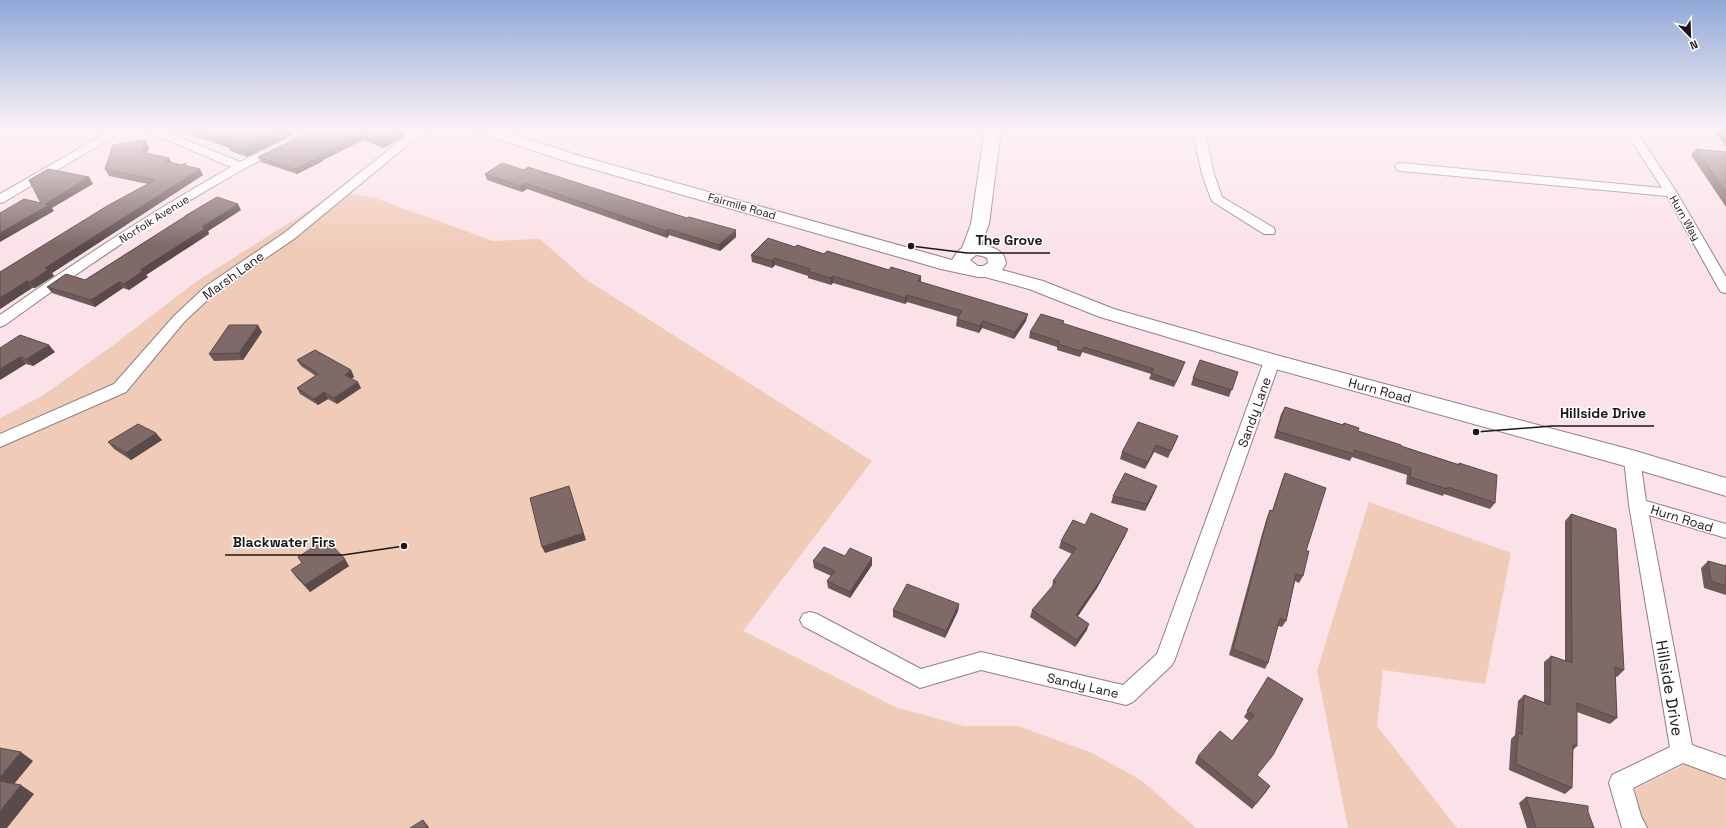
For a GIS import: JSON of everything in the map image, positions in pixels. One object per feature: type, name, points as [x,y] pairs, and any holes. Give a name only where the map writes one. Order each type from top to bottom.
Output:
[{"type":"main road","name":"Fairmile Road","points":[[605,168],[948,265],[979,261]]},
{"type":"main road","points":[[979,261],[980,224],[988,168]]},
{"type":"main road","name":"Hurn Road","points":[[979,261],[1107,313],[1272,361],[1632,459],[1726,487]]},
{"type":"street","points":[[0,199],[54,168]]},
{"type":"street","name":"Norfolk Avenue","points":[[0,322],[70,271],[237,168]]},
{"type":"street","name":"Marsh Lane","points":[[0,441],[120,388],[179,319],[211,289],[289,236],[373,168]]},
{"type":"street","points":[[1207,168],[1217,199],[1269,231]]},
{"type":"street","points":[[1408,168],[1671,193]]},
{"type":"street","name":"Hurn Way","points":[[1654,168],[1671,193],[1726,289]]},
{"type":"street","name":"Sandy Lane","points":[[810,620],[920,679],[981,661],[1126,695],[1165,659],[1272,361]]},
{"type":"street","name":"Hillside Drive","points":[[1632,459],[1638,505],[1682,752]]},
{"type":"street","name":"Hurn Road","points":[[1638,505],[1726,531]]},
{"type":"street","name":"Hillside Drive","points":[[1636,828],[1631,822],[1620,783],[1682,752],[1726,768]]},
{"type":"shaded area","points":[[338,192],[375,198],[493,241],[540,239],[585,279],[872,461],[743,631],[895,707],[964,726],[1018,726],[1092,753],[1141,780],[1196,828],[0,828],[0,418],[42,396],[112,346],[197,281]]},
{"type":"shaded area","points":[[1369,502],[1511,553],[1485,684],[1383,670],[1377,726],[1457,828],[1348,828],[1317,671]]},
{"type":"shaded area","points":[[1688,763],[1726,777],[1726,828],[1646,828],[1641,822],[1633,790]]},
{"type":"building","points":[[105,168],[194,168],[200,169],[45,268],[49,269],[30,282],[27,281],[0,298],[0,272],[107,206],[155,180],[105,169]]},
{"type":"building","points":[[495,168],[517,168],[524,170],[530,168],[687,218],[689,217],[736,230],[719,245],[668,229],[666,231],[525,183],[520,186],[485,174]]},
{"type":"building","points":[[1709,168],[1726,168],[1726,193]]},
{"type":"building","points":[[48,169],[89,177],[45,204],[49,205],[0,233],[0,213],[24,199],[41,203],[29,180]]},
{"type":"building","points":[[217,197],[238,204],[202,227],[206,228],[140,270],[143,271],[124,284],[119,282],[91,300],[47,287],[66,274],[85,280]]},
{"type":"building","points":[[768,238],[795,247],[797,245],[824,254],[827,251],[889,270],[891,267],[921,276],[918,281],[1028,314],[1015,332],[983,321],[980,326],[957,319],[962,311],[907,295],[905,298],[833,276],[830,278],[808,271],[810,269],[774,258],[772,261],[751,255]]},
{"type":"building","points":[[1041,314],[1064,321],[1062,323],[1185,362],[1176,382],[1151,373],[1154,369],[1084,347],[1081,351],[1058,344],[1059,341],[1030,332]]},
{"type":"building","points":[[229,325],[258,325],[239,353],[209,354]]},
{"type":"building","points":[[20,335],[49,345],[27,359],[20,357],[0,369],[0,348]]},
{"type":"building","points":[[315,350],[351,370],[345,375],[358,382],[334,398],[324,392],[314,399],[297,388],[318,374],[297,360]]},
{"type":"building","points":[[1200,360],[1238,372],[1232,390],[1193,378]]},
{"type":"building","points":[[1285,407],[1343,425],[1344,423],[1359,428],[1358,431],[1401,446],[1459,465],[1459,463],[1497,475],[1495,503],[1448,487],[1447,489],[1410,477],[1411,468],[1354,450],[1354,454],[1277,431]]},
{"type":"building","points":[[1138,422],[1178,436],[1171,451],[1156,445],[1148,462],[1122,452]]},
{"type":"building","points":[[138,424],[156,433],[126,453],[108,442]]},
{"type":"building","points":[[1125,473],[1157,486],[1147,504],[1113,496]]},
{"type":"building","points":[[1285,473],[1326,488],[1306,551],[1309,551],[1303,576],[1296,574],[1286,621],[1280,618],[1268,663],[1233,649],[1270,510],[1273,511]]},
{"type":"building","points":[[569,486],[583,533],[542,547],[530,498]]},
{"type":"building","points":[[1091,513],[1128,529],[1100,581],[1076,615],[1089,624],[1077,640],[1032,610],[1056,582],[1053,581],[1076,548],[1061,541],[1073,520],[1085,525]]},
{"type":"building","points":[[1571,514],[1616,529],[1624,670],[1615,667],[1617,718],[1577,703],[1577,746],[1573,745],[1572,788],[1516,764],[1518,733],[1522,735],[1524,695],[1550,705],[1551,656],[1572,663]]},
{"type":"building","points":[[326,539],[345,559],[305,585],[291,570],[302,563],[298,557]]},
{"type":"building","points":[[824,547],[845,556],[850,548],[872,558],[850,592],[827,581],[835,571],[813,561]]},
{"type":"building","points":[[1708,561],[1726,566],[1726,586],[1711,581]]},
{"type":"building","points":[[907,584],[959,604],[946,631],[893,610]]},
{"type":"building","points":[[1268,677],[1303,699],[1273,755],[1257,775],[1270,786],[1256,804],[1198,756],[1220,731],[1232,741],[1254,715],[1247,711]]},
{"type":"building","points":[[0,748],[21,752],[0,777]]},
{"type":"building","points":[[0,781],[21,785],[0,811]]},
{"type":"building","points":[[1526,797],[1588,806],[1588,812],[1594,828],[1536,828]]},
{"type":"building","points":[[423,820],[427,828],[410,828]]},
{"type":"place","name":"The Grove","points":[[911,246]]},
{"type":"place","name":"Hillside Drive","points":[[1476,432]]},
{"type":"place","name":"Blackwater Firs","points":[[404,546]]}]
